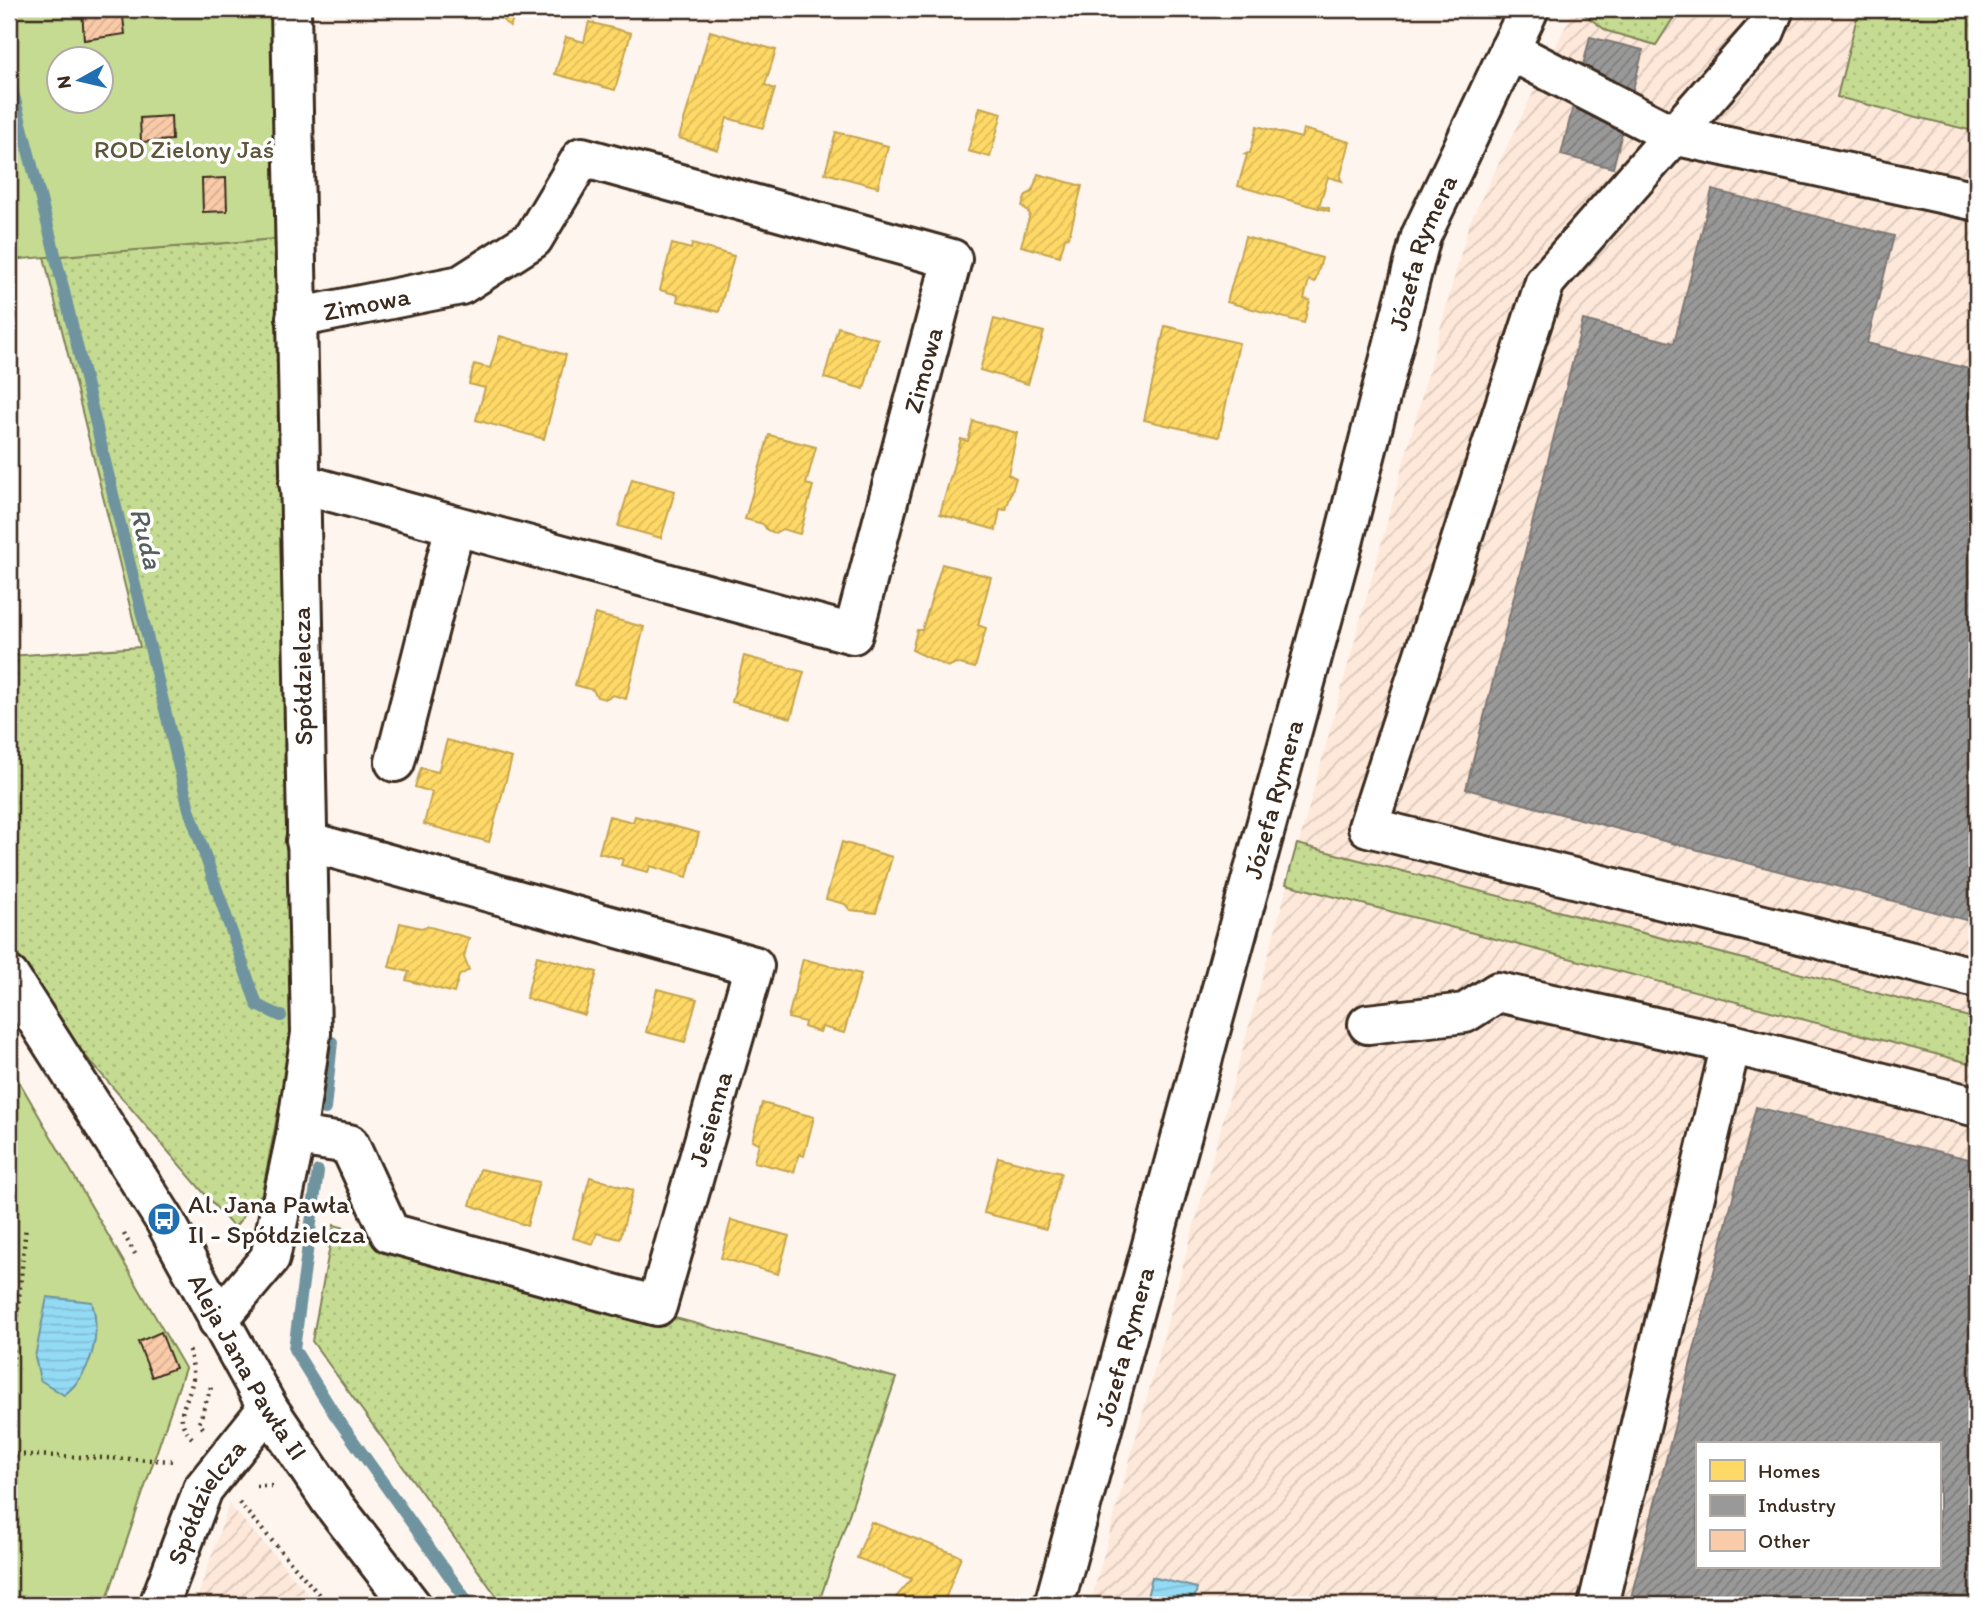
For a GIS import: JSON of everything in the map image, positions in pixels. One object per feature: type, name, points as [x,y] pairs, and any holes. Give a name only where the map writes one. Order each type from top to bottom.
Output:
[{"type":"street","name":"Spółdzielcza","points":[[218,1320],[270,1258],[296,1136],[311,1033],[291,9]]},
{"type":"street","name":"Józefa Rymera","points":[[1054,1605],[1343,543],[1421,236],[1529,9]]},
{"type":"street","points":[[1774,9],[1765,31],[1545,282],[1367,827],[1977,978]]},
{"type":"street","points":[[1509,50],[1673,135],[1977,201]]},
{"type":"street","name":"Zimowa","points":[[296,318],[461,285],[533,239],[582,157],[952,259],[853,634],[299,483]]},
{"type":"street","points":[[395,762],[455,526]]},
{"type":"street","name":"Jesienna","points":[[296,1136],[349,1144],[390,1233],[657,1307],[754,966],[306,841]]},
{"type":"street","name":"Aleja Jana Pawła II","points":[[9,976],[164,1219],[268,1408],[330,1500],[411,1605]]},
{"type":"street","points":[[1368,1024],[1465,1013],[1498,992],[1731,1044],[1977,1107]]},
{"type":"street","points":[[1598,1605],[1731,1044]]},
{"type":"street","name":"Spółdzielcza","points":[[159,1605],[210,1480],[268,1408]]},
{"type":"path","points":[[9,178],[16,218],[9,219]]},
{"type":"path","points":[[118,1224],[137,1258]]},
{"type":"path","points":[[9,1400],[26,1226]]},
{"type":"path","points":[[189,1348],[194,1375],[180,1417],[183,1429],[210,1480]]},
{"type":"path","points":[[9,1454],[168,1460],[190,1464],[239,1502],[328,1605]]},
{"type":"shaded area","points":[[1574,9],[1977,9],[1977,1605],[1090,1605],[1469,224]]},
{"type":"shaded area","points":[[229,1504],[318,1605],[195,1605]]},
{"type":"green space","name":"ROD Zielony Jaś","points":[[9,9],[284,9],[276,239],[9,260]]},
{"type":"green space","points":[[1577,9],[1679,9],[1656,45],[1607,31]]},
{"type":"green space","points":[[1859,9],[1977,9],[1977,132],[1837,97]]},
{"type":"green space","points":[[276,239],[294,1031],[262,1193],[234,1228],[9,967],[9,656],[140,647],[44,257]]},
{"type":"green space","points":[[1297,844],[1977,1019],[1977,1065],[1286,884]]},
{"type":"green space","points":[[9,1064],[185,1368],[105,1605],[9,1605]]},
{"type":"green space","points":[[334,1225],[896,1378],[821,1596],[845,1605],[503,1605],[312,1341]]},
{"type":"water","points":[[47,1297],[92,1302],[95,1315],[92,1353],[81,1376],[64,1395],[40,1380],[35,1357]]},
{"type":"water","points":[[1152,1577],[1197,1588],[1193,1605],[1145,1605]]},
{"type":"building: Homes","points":[[491,9],[517,9],[510,27]]},
{"type":"building: Homes","points":[[589,22],[631,33],[615,90],[555,74],[566,37],[584,42]]},
{"type":"building: Homes","points":[[710,31],[776,50],[765,85],[775,89],[763,128],[727,118],[718,150],[679,138]]},
{"type":"building: Homes","points":[[980,107],[1002,113],[990,157],[968,151]]},
{"type":"building: Homes","points":[[1257,126],[1301,138],[1303,129],[1350,142],[1340,178],[1342,181],[1328,177],[1319,206],[1329,208],[1329,211],[1238,186],[1247,155],[1243,154],[1250,153]]},
{"type":"building: Homes","points":[[836,132],[888,146],[878,187],[825,173]]},
{"type":"building: Homes","points":[[1038,174],[1082,186],[1069,237],[1065,238],[1060,256],[1021,246],[1030,214],[1022,206],[1026,195],[1032,192]]},
{"type":"building: Homes","points":[[1245,237],[1322,258],[1315,282],[1309,280],[1304,299],[1310,300],[1304,323],[1227,302]]},
{"type":"building: Homes","points":[[672,244],[691,249],[692,244],[734,256],[719,312],[677,301],[678,295],[660,290]]},
{"type":"building: Homes","points":[[994,319],[1044,332],[1028,384],[980,370]]},
{"type":"building: Homes","points":[[1165,326],[1239,343],[1219,437],[1144,420]]},
{"type":"building: Homes","points":[[838,327],[878,339],[864,389],[824,378]]},
{"type":"building: Homes","points":[[500,336],[566,355],[544,439],[476,420],[485,388],[469,384],[474,364],[490,368]]},
{"type":"building: Homes","points":[[973,421],[1017,433],[1008,474],[1016,478],[1006,510],[1000,509],[996,530],[940,514],[961,439],[968,441]]},
{"type":"building: Homes","points":[[769,435],[816,447],[806,484],[813,486],[800,534],[782,529],[775,533],[767,530],[763,524],[745,519]]},
{"type":"building: Homes","points":[[632,479],[675,491],[661,538],[618,526]]},
{"type":"building: Homes","points":[[942,564],[991,577],[978,625],[986,628],[975,668],[956,663],[948,667],[912,650],[917,630],[922,630]]},
{"type":"building: Homes","points":[[595,614],[644,627],[626,699],[613,695],[605,699],[597,697],[593,690],[575,685]]},
{"type":"building: Homes","points":[[744,656],[804,672],[791,718],[732,702]]},
{"type":"building: Homes","points":[[447,740],[512,758],[489,842],[424,824],[432,792],[415,787],[421,768],[438,772]]},
{"type":"building: Homes","points":[[609,816],[633,822],[635,816],[699,833],[687,877],[650,866],[648,872],[621,865],[623,859],[599,853]]},
{"type":"building: Homes","points":[[842,842],[892,857],[876,913],[850,910],[845,904],[826,899]]},
{"type":"building: Homes","points":[[400,923],[421,928],[427,926],[469,938],[464,957],[469,970],[459,976],[454,993],[406,980],[409,972],[389,967]]},
{"type":"building: Homes","points":[[537,956],[597,972],[585,1015],[526,998]]},
{"type":"building: Homes","points":[[803,959],[861,974],[844,1033],[822,1027],[820,1032],[816,1031],[804,1027],[805,1022],[788,1018]]},
{"type":"building: Homes","points":[[657,989],[697,999],[685,1042],[646,1032]]},
{"type":"building: Homes","points":[[762,1103],[814,1117],[804,1156],[799,1154],[794,1172],[754,1162],[759,1143],[752,1141]]},
{"type":"building: Homes","points":[[998,1157],[1061,1173],[1046,1229],[984,1213]]},
{"type":"building: Homes","points":[[480,1169],[539,1182],[527,1226],[470,1205]]},
{"type":"building: Homes","points":[[590,1177],[633,1190],[620,1239],[597,1233],[593,1244],[573,1238]]},
{"type":"building: Homes","points":[[731,1220],[789,1236],[778,1274],[721,1258]]},
{"type":"building: Homes","points":[[871,1522],[961,1556],[943,1605],[917,1605],[896,1597],[912,1579],[857,1558]]},
{"type":"building: Industry","points":[[1590,37],[1643,50],[1613,168],[1561,155]]},
{"type":"building: Industry","points":[[1712,190],[1894,236],[1867,343],[1977,371],[1977,923],[1466,789],[1583,320],[1674,343]]},
{"type":"building: Industry","points":[[1756,1107],[1977,1161],[1977,1605],[1629,1605]]},
{"type":"building: Other","points":[[122,9],[125,34],[84,40],[82,10]]},
{"type":"building: Other","points":[[171,116],[172,140],[141,142],[140,118]]},
{"type":"building: Other","points":[[226,178],[227,211],[203,212],[202,179]]},
{"type":"building: Other","points":[[161,1332],[175,1368],[152,1377],[138,1342]]},
{"type":"waterway","name":"Ruda","points":[[9,77],[53,246],[189,809],[257,1005],[281,1016]]},
{"type":"waterway","points":[[325,1109],[332,1042]]},
{"type":"waterway","points":[[318,1171],[294,1349],[335,1415],[470,1605]]},
{"type":"place","name":"Al. Jana Pawła II - Spółdzielcza","points":[[164,1219]]}]
